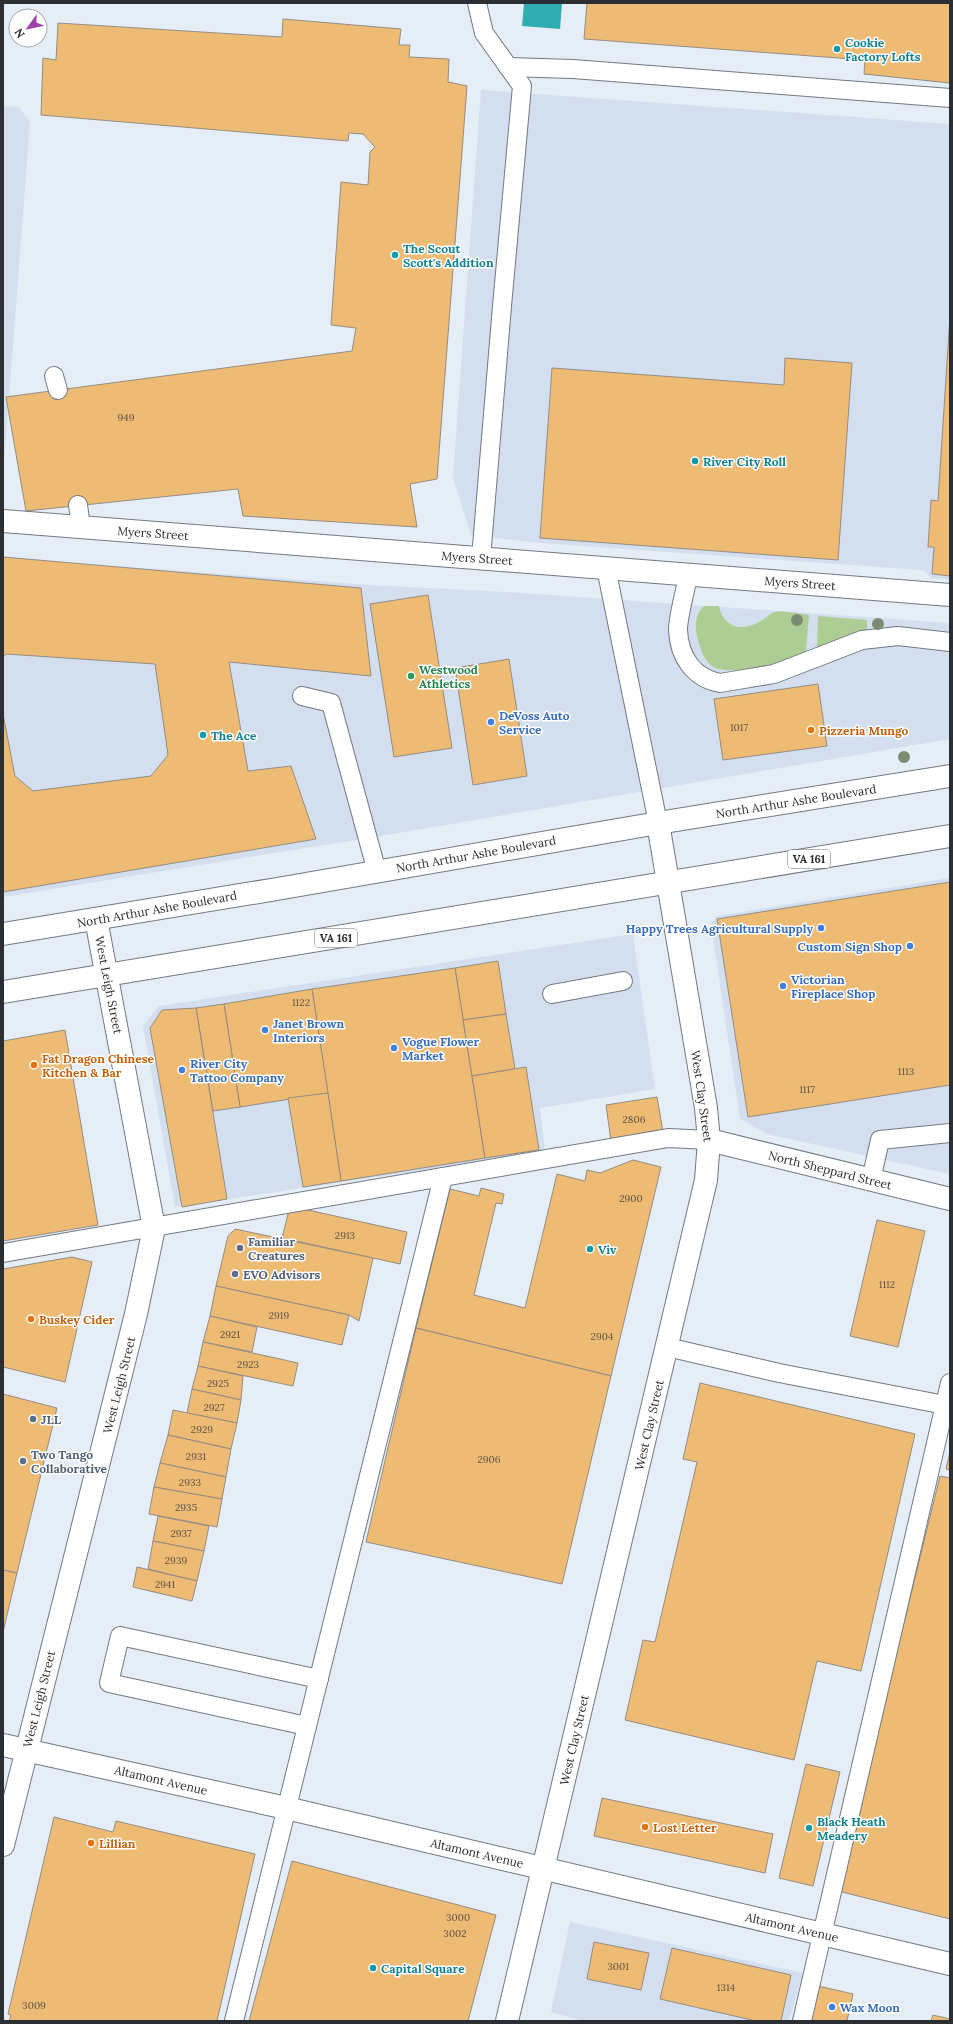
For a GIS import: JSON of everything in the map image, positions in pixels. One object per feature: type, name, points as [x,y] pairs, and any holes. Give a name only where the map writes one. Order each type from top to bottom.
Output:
[{"type":"street","name":"Myers Street","points":[[3,521],[950,595]]},
{"type":"street","name":"North Arthur Ashe Boulevard","points":[[3,934],[377,872],[658,823],[950,776]]},
{"type":"street","name":"West Clay Street","points":[[507,2021],[706,1180],[709,1140],[658,823]]},
{"type":"street","name":"VA 161","points":[[3,992],[668,884],[950,836]]},
{"type":"street","name":"West Leigh Street","points":[[3,1845],[136,1314],[154,1228],[108,975],[96,919]]},
{"type":"street","name":"North Sheppard Street","points":[[709,1140],[950,1199]]},
{"type":"street","name":"Altamont Avenue","points":[[3,1744],[286,1808],[950,1964]]},
{"type":"lane","points":[[477,3],[484,33],[522,86],[481,558]]},
{"type":"lane","points":[[508,67],[572,69],[950,98]]},
{"type":"lane","points":[[78,506],[82,528]]},
{"type":"lane","points":[[606,568],[658,823]]},
{"type":"lane","points":[[688,575],[678,628],[680,642],[684,656],[691,668],[702,678],[712,682],[720,683],[774,674],[862,640],[898,636],[950,642]]},
{"type":"lane","points":[[302,696],[331,703],[377,872]]},
{"type":"lane","points":[[552,994],[624,981]]},
{"type":"lane","points":[[871,1180],[880,1140],[950,1133]]},
{"type":"lane","points":[[3,1253],[668,1138],[709,1140]]},
{"type":"lane","points":[[234,2021],[443,1178]]},
{"type":"lane","points":[[667,1347],[779,1373],[945,1405]]},
{"type":"lane","points":[[802,2021],[824,1935],[950,1383]]},
{"type":"lane","points":[[307,1726],[109,1683],[120,1636],[319,1679]]},
{"type":"shaded area","points":[[481,90],[950,124],[950,580],[931,578],[923,570],[540,543],[471,535],[453,477]]},
{"type":"shaded area","points":[[3,106],[19,107],[30,123],[3,475]]},
{"type":"shaded area","points":[[3,558],[370,585],[522,593],[950,623],[950,739],[386,835],[3,897]]},
{"type":"shaded area","points":[[950,878],[950,1174],[767,1134],[740,1119],[711,924],[717,916]]},
{"type":"shaded area","points":[[633,934],[655,1089],[540,1108],[545,1152],[175,1207],[143,1026],[159,1006]]},
{"type":"shaded area","points":[[570,1922],[803,1973],[789,2021],[584,2021],[551,2012]]},
{"type":"green space","points":[[704,606],[719,606],[724,619],[734,626],[739,627],[752,625],[775,612],[809,615],[806,651],[784,662],[767,667],[746,670],[718,669],[706,660],[697,637],[696,620]]},
{"type":"green space","points":[[818,616],[867,620],[867,631],[817,647]]},
{"type":"water","points":[[524,3],[562,3],[560,29],[522,26]]},
{"type":"building","name":"Cookie Factory Lofts","points":[[587,3],[950,3],[950,83],[864,74],[865,60],[584,39]]},
{"type":"building","name":"The Scout Scott's Addition","points":[[283,19],[401,29],[399,45],[410,45],[409,57],[449,59],[448,82],[467,86],[437,479],[410,484],[417,527],[243,516],[238,489],[26,511],[6,397],[352,351],[356,328],[331,325],[341,182],[368,185],[370,152],[375,147],[363,134],[349,133],[348,141],[41,115],[43,58],[56,60],[58,23],[282,37]]},
{"type":"building","points":[[950,316],[950,576],[932,574],[934,547],[928,547],[931,500],[938,501]]},
{"type":"building","name":"River City Roll","points":[[785,358],[852,363],[838,560],[540,538],[552,368],[784,385]]},
{"type":"building","name":"The Ace","points":[[3,557],[361,588],[371,676],[229,662],[248,771],[291,766],[316,839],[3,892],[3,714],[15,776],[33,791],[151,776],[168,755],[155,664],[6,654],[3,657]]},
{"type":"building","name":"Westwood Athletics","points":[[428,595],[452,748],[394,757],[370,604]]},
{"type":"building","name":"DeVoss Auto Service","points":[[509,659],[527,776],[473,785],[455,668]]},
{"type":"building","points":[[818,684],[827,746],[723,760],[714,699]]},
{"type":"building","points":[[950,882],[950,1085],[748,1117],[717,919]]},
{"type":"building","points":[[498,961],[506,1014],[463,1020],[455,968]]},
{"type":"building","name":"Vogue Flower Market","points":[[455,968],[485,1158],[341,1181],[312,989]]},
{"type":"building","points":[[312,989],[328,1093],[240,1107],[224,1004]]},
{"type":"building","points":[[224,1004],[240,1107],[213,1111],[196,1008]]},
{"type":"building","name":"River City Tattoo Company","points":[[196,1008],[227,1199],[182,1207],[150,1028],[162,1010]]},
{"type":"building","points":[[506,1014],[515,1069],[472,1076],[463,1020]]},
{"type":"building","points":[[65,1030],[98,1225],[3,1241],[3,1041]]},
{"type":"building","points":[[526,1067],[539,1150],[485,1158],[472,1076]]},
{"type":"building","points":[[328,1093],[341,1181],[303,1187],[288,1098]]},
{"type":"building","points":[[657,1097],[663,1132],[611,1141],[606,1105]]},
{"type":"building","name":"Viv","points":[[633,1160],[661,1167],[611,1376],[416,1328],[450,1189],[479,1196],[481,1188],[504,1194],[502,1204],[496,1203],[474,1295],[525,1308],[557,1174],[585,1181],[587,1170],[600,1173]]},
{"type":"building","points":[[290,1206],[407,1232],[400,1264],[282,1238]]},
{"type":"building","points":[[877,1220],[925,1231],[898,1347],[850,1336]]},
{"type":"building","points":[[235,1229],[373,1258],[359,1321],[349,1315],[216,1286],[228,1236]]},
{"type":"building","points":[[72,1257],[92,1262],[65,1382],[3,1367],[3,1269]]},
{"type":"building","points":[[216,1286],[349,1315],[342,1345],[210,1316]]},
{"type":"building","points":[[210,1316],[257,1327],[252,1352],[203,1342]]},
{"type":"building","points":[[416,1328],[611,1376],[562,1584],[366,1542]]},
{"type":"building","points":[[203,1342],[298,1363],[293,1386],[198,1366]]},
{"type":"building","points":[[198,1366],[243,1376],[241,1400],[192,1389]]},
{"type":"building","points":[[700,1383],[915,1434],[861,1671],[817,1661],[794,1760],[625,1720],[643,1640],[655,1642],[697,1462],[683,1459]]},
{"type":"building","points":[[192,1389],[241,1400],[237,1423],[187,1413]]},
{"type":"building","points":[[3,1394],[57,1408],[17,1573],[3,1570]]},
{"type":"building","points":[[173,1410],[237,1423],[231,1449],[168,1435]]},
{"type":"building","points":[[168,1435],[231,1449],[226,1477],[160,1463]]},
{"type":"building","points":[[950,1452],[950,1470],[946,1469]]},
{"type":"building","points":[[160,1463],[226,1477],[222,1499],[154,1487]]},
{"type":"building","points":[[940,1476],[950,1478],[950,1919],[838,1891]]},
{"type":"building","points":[[154,1487],[222,1499],[217,1527],[149,1514]]},
{"type":"building","points":[[158,1516],[209,1526],[204,1551],[153,1541]]},
{"type":"building","points":[[153,1541],[204,1551],[197,1581],[148,1569]]},
{"type":"building","points":[[137,1567],[197,1581],[192,1601],[133,1587]]},
{"type":"building","points":[[3,1570],[17,1573],[3,1632]]},
{"type":"building","name":"Black Heath Meadery","points":[[806,1764],[840,1772],[813,1886],[779,1878]]},
{"type":"building","points":[[602,1798],[773,1834],[765,1873],[594,1836]]},
{"type":"building","points":[[54,1817],[113,1832],[116,1821],[255,1854],[217,2021],[9,2021],[11,2015],[8,2014]]},
{"type":"building","name":"Capital Square","points":[[292,1861],[496,1915],[468,2021],[249,2021]]},
{"type":"building","points":[[594,1942],[649,1953],[641,1990],[587,1979]]},
{"type":"building","points":[[672,1948],[791,1975],[781,2021],[756,2021],[660,1999]]},
{"type":"building","points":[[818,1986],[853,1994],[847,2021],[810,2021]]},
{"type":"building","points":[[933,2015],[950,2019],[950,2021],[931,2021]]},
{"type":"place","name":"Cookie Factory Lofts","points":[[837,49]]},
{"type":"place","name":"The Scout Scott's Addition","points":[[395,255]]},
{"type":"place","name":"River City Roll","points":[[695,461]]},
{"type":"place","name":"Westwood Athletics","points":[[411,676]]},
{"type":"place","name":"DeVoss Auto Service","points":[[491,722]]},
{"type":"place","name":"Pizzeria Mungo","points":[[811,730]]},
{"type":"place","name":"The Ace","points":[[203,735]]},
{"type":"place","name":"Happy Trees Agricultural Supply","points":[[821,928]]},
{"type":"place","name":"Custom Sign Shop","points":[[910,946]]},
{"type":"place","name":"Victorian Fireplace Shop","points":[[783,986]]},
{"type":"place","name":"Janet Brown Interiors","points":[[265,1030]]},
{"type":"place","name":"Vogue Flower Market","points":[[394,1048]]},
{"type":"place","name":"Fat Dragon Chinese Kitchen & Bar","points":[[34,1065]]},
{"type":"place","name":"River City Tattoo Company","points":[[182,1070]]},
{"type":"place","name":"Familiar Creatures","points":[[240,1248]]},
{"type":"place","name":"Viv","points":[[590,1249]]},
{"type":"place","name":"EVO Advisors","points":[[235,1274]]},
{"type":"place","name":"Buskey Cider","points":[[31,1319]]},
{"type":"place","name":"JLL","points":[[33,1419]]},
{"type":"place","name":"Two Tango Collaborative","points":[[23,1461]]},
{"type":"place","name":"Lost Letter","points":[[645,1827]]},
{"type":"place","name":"Black Heath Meadery","points":[[809,1828]]},
{"type":"place","name":"Lillian","points":[[91,1843]]},
{"type":"place","name":"Capital Square","points":[[373,1968]]},
{"type":"place","name":"Wax Moon","points":[[832,2007]]}]
